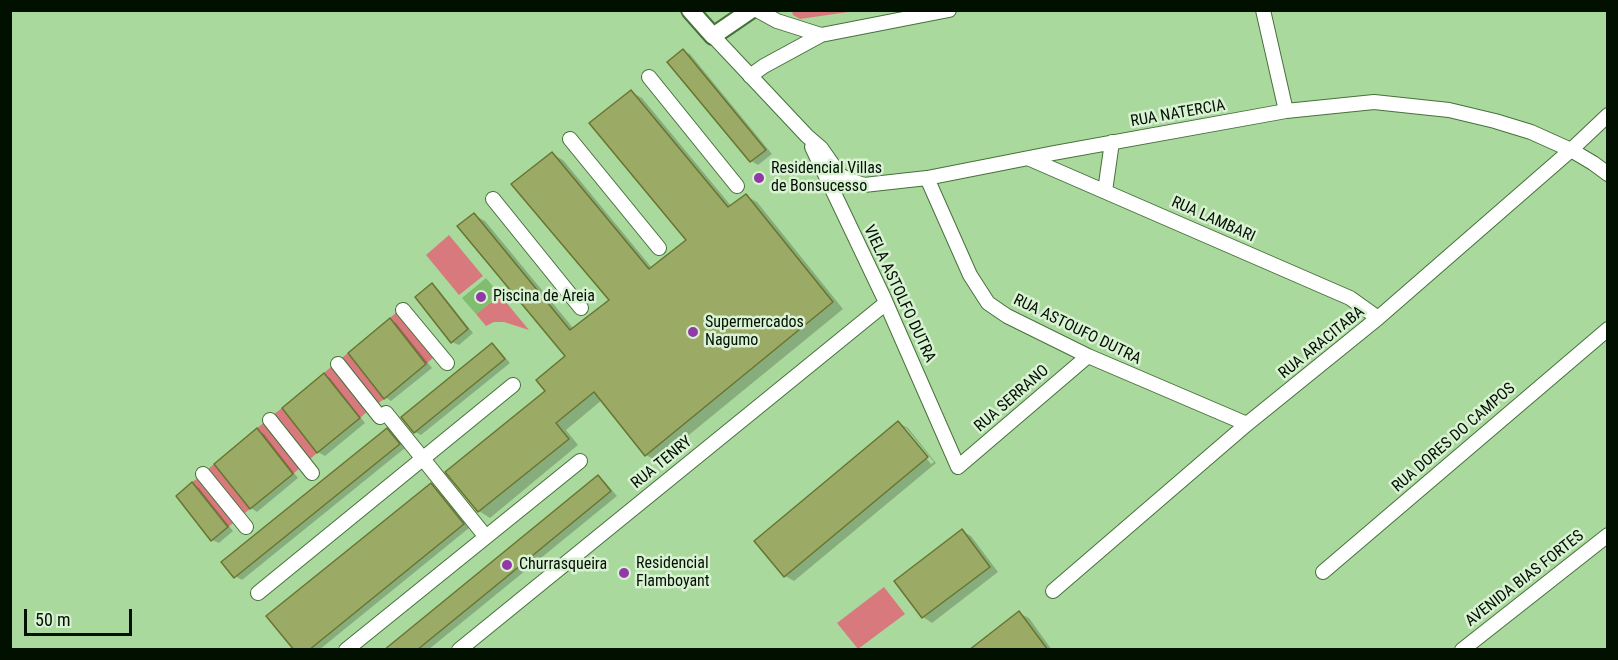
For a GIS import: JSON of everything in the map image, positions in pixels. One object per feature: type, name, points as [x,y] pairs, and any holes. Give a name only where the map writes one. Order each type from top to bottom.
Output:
[{"type":"street","points":[[690,10],[713,36],[751,10]]},
{"type":"street","points":[[757,10],[785,25],[821,36]]},
{"type":"street","points":[[750,76],[764,66],[821,36],[949,10]]},
{"type":"street","points":[[1263,10],[1286,111]]},
{"type":"street","name":"RUA NATERCIA","points":[[713,36],[821,148],[840,175],[864,185],[927,178],[1286,111],[1374,102],[1449,110],[1532,132],[1571,150],[1608,174]]},
{"type":"street","points":[[649,77],[737,186]]},
{"type":"street","name":"RUA ARACITABA","points":[[1053,591],[1247,424],[1378,318],[1608,116]]},
{"type":"street","name":"VIELA ASTOLFO DUTRA","points":[[807,136],[886,303],[958,467]]},
{"type":"street","points":[[570,138],[659,248]]},
{"type":"street","points":[[1105,191],[1112,142]]},
{"type":"street","name":"RUA LAMBARI","points":[[1030,159],[1350,298],[1378,318]]},
{"type":"street","name":"RUA ASTOUFO DUTRA","points":[[927,178],[970,275],[988,303],[1007,316],[1088,356],[1247,424]]},
{"type":"street","points":[[493,199],[581,309]]},
{"type":"street","name":"RUA TENRY","points":[[459,650],[886,303]]},
{"type":"street","points":[[403,310],[447,363]]},
{"type":"street","name":"RUA DORES DO CAMPOS","points":[[1323,572],[1608,329]]},
{"type":"street","name":"RUA SERRANO","points":[[958,467],[1088,356]]},
{"type":"street","points":[[338,364],[423,459],[486,537]]},
{"type":"street","points":[[258,593],[513,385]]},
{"type":"street","points":[[270,420],[312,473]]},
{"type":"street","points":[[346,650],[580,461]]},
{"type":"street","points":[[203,474],[246,527]]},
{"type":"street","name":"AVENIDA BIAS FORTES","points":[[1462,650],[1608,535]]},
{"type":"shaded area","points":[[792,10],[855,11],[800,19],[793,15]]},
{"type":"shaded area","points":[[449,235],[483,276],[459,295],[426,255]]},
{"type":"shaded area","name":"Piscina de Areia","points":[[486,278],[500,295],[476,314],[462,298]]},
{"type":"shaded area","points":[[500,295],[529,330],[504,322],[494,322],[486,326],[476,314]]},
{"type":"shaded area","points":[[398,311],[434,357],[426,364],[390,318]]},
{"type":"shaded area","points":[[348,353],[384,399],[376,405],[339,360]]},
{"type":"shaded area","points":[[332,366],[368,411],[360,418],[324,373]]},
{"type":"shaded area","points":[[282,408],[317,453],[309,460],[273,415]]},
{"type":"shaded area","points":[[265,422],[301,467],[293,474],[257,428]]},
{"type":"shaded area","points":[[214,464],[250,509],[241,516],[206,471]]},
{"type":"shaded area","points":[[201,476],[236,521],[228,527],[192,482]]},
{"type":"shaded area","points":[[884,587],[905,614],[858,649],[837,623]]},
{"type":"building","points":[[683,49],[766,150],[750,162],[667,62]]},
{"type":"building","points":[[631,90],[728,207],[746,194],[833,302],[645,456],[594,392],[556,423],[569,439],[478,512],[445,472],[545,391],[536,380],[565,356],[457,226],[474,213],[570,330],[609,300],[511,184],[552,152],[649,269],[686,240],[589,123]]},
{"type":"building","points":[[432,283],[468,329],[451,343],[415,297]]},
{"type":"building","points":[[390,318],[426,364],[384,399],[348,353]]},
{"type":"building","points":[[492,343],[505,359],[414,433],[401,417]]},
{"type":"building","points":[[324,373],[360,418],[317,453],[282,408]]},
{"type":"building","points":[[898,421],[928,457],[784,577],[754,541]]},
{"type":"building","points":[[257,428],[293,474],[250,509],[214,464]]},
{"type":"building","points":[[387,428],[400,444],[234,578],[221,562]]},
{"type":"building","points":[[598,475],[611,491],[504,579],[417,650],[384,650]]},
{"type":"building","points":[[192,482],[228,527],[211,541],[176,496]]},
{"type":"building","points":[[431,483],[464,524],[309,650],[294,650],[266,616]]},
{"type":"building","points":[[962,529],[990,567],[922,618],[894,581]]},
{"type":"building","points":[[1019,611],[1048,650],[969,650]]},
{"type":"place","name":"Residencial Villas de Bonsucesso","points":[[759,178]]},
{"type":"place","name":"Piscina de Areia","points":[[481,297]]},
{"type":"place","name":"Supermercados Nagumo","points":[[693,332]]},
{"type":"place","name":"Churrasqueira","points":[[507,565]]},
{"type":"place","name":"Residencial Flamboyant","points":[[624,573]]}]
